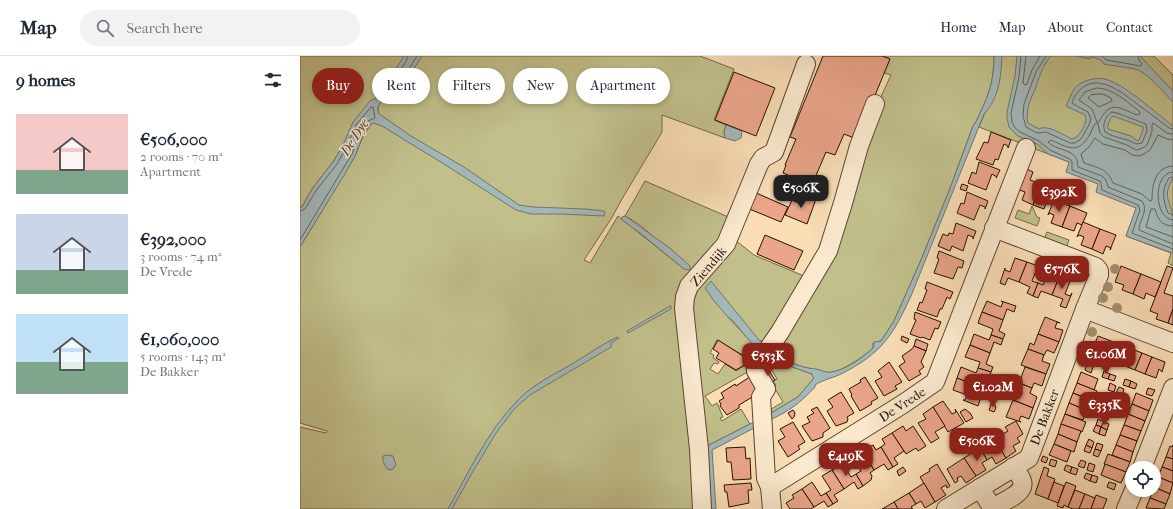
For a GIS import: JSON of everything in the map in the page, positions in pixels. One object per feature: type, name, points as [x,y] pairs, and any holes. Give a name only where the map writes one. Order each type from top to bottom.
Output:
[{"type":"street","name":"Ziendijk","points":[[702,509],[699,449],[684,308],[685,297],[689,286],[726,244],[759,164],[763,158],[774,152],[806,64]]},
{"type":"street","points":[[772,509],[770,487],[766,478],[762,419],[761,397],[766,389],[756,372],[756,367],[780,332],[828,251],[859,146],[875,104]]},
{"type":"street","name":"De Vrede","points":[[770,487],[916,396],[934,382],[940,371],[1026,148]]},
{"type":"street","points":[[994,228],[1096,267],[1099,271],[1099,275],[1085,309],[1173,343]]},
{"type":"street","name":"De Bakker","points":[[946,509],[1029,458],[1085,309]]},
{"type":"street","points":[[1145,461],[1173,388]]},
{"type":"street","points":[[980,488],[991,506],[996,506],[1019,492],[1023,486],[1022,480],[1013,467]]},
{"type":"street","points":[[1126,509],[1131,497]]},
{"type":"shaded area","points":[[300,56],[700,56],[734,69],[714,120],[726,125],[724,132],[725,138],[662,115],[662,132],[611,219],[584,260],[590,263],[618,216],[684,269],[649,233],[633,220],[625,216],[645,181],[733,219],[686,285],[700,509],[300,509],[300,427],[326,433],[327,431],[300,423],[300,247],[355,156],[363,136],[378,113],[380,104],[430,104],[430,68],[372,68],[372,104],[333,162],[312,189],[302,207],[300,207]]},
{"type":"shaded area","points":[[884,56],[994,56],[991,85],[986,99],[973,126],[949,191],[894,321],[881,341],[873,343],[873,348],[859,359],[834,372],[828,373],[806,368],[775,356],[773,360],[812,374],[814,378],[798,397],[764,417],[763,414],[783,402],[774,387],[776,385],[773,381],[777,379],[770,367],[762,363],[758,364],[717,340],[710,353],[714,355],[713,358],[719,362],[718,364],[714,363],[710,369],[718,374],[725,364],[736,371],[747,364],[751,370],[705,396],[712,406],[717,403],[723,417],[720,418],[722,421],[741,409],[750,424],[707,446],[688,303],[705,276],[734,239],[754,255],[804,276],[788,331],[878,103],[891,75],[884,73],[890,59]],"holes":[[[727,316],[762,344],[755,346]]]},
{"type":"shaded area","points":[[998,56],[1139,56],[1154,72],[1140,56],[1154,56],[1173,75],[1173,266],[1168,263],[1171,253],[1126,236],[1137,208],[1099,184],[1069,162],[979,127],[994,91]]},
{"type":"shaded area","points":[[1032,206],[1037,217],[1040,218],[1037,226],[1015,218],[1018,210],[1029,214]]},
{"type":"shaded area","points":[[1047,232],[1069,240],[1066,248],[1044,239]]},
{"type":"water","points":[[404,56],[422,56],[414,68],[396,68]]},
{"type":"water","points":[[994,56],[1002,56],[1000,79],[996,94],[989,108],[984,114],[911,296],[892,332],[885,342],[868,358],[843,373],[815,385],[809,393],[793,407],[766,422],[764,417],[798,397],[814,378],[812,374],[773,360],[775,356],[806,367],[827,372],[837,371],[854,363],[869,352],[873,348],[874,342],[881,341],[894,321],[949,191],[973,126],[986,99],[991,85]]},
{"type":"water","points":[[1017,56],[1051,56],[1042,71],[1027,112],[1028,123],[1039,129],[1051,129],[1072,139],[1077,137],[1085,124],[1085,115],[1066,106],[1077,86],[1085,81],[1099,78],[1116,83],[1124,88],[1173,126],[1173,178],[1167,194],[1173,217],[1172,253],[1126,236],[1136,208],[1096,192],[1098,184],[1066,172],[1069,162],[1048,154],[1037,144],[1018,136],[1009,127],[1007,112],[1015,76]],"holes":[[[1113,116],[1143,127],[1139,140],[1137,141],[1131,136],[1108,129],[1109,122]]]},
{"type":"water","points":[[1077,56],[1140,56],[1173,91],[1173,102],[1150,78],[1135,69],[1104,64],[1101,60],[1092,57],[1089,59]]},
{"type":"water","name":"De Dye","points":[[372,100],[372,104],[380,104],[378,107],[378,113],[411,136],[464,167],[519,205],[604,211],[604,216],[531,214],[516,210],[382,126],[373,123],[363,136],[355,156],[346,172],[300,247],[300,207],[302,207],[312,189],[333,162],[342,147],[353,122]]},
{"type":"water","points":[[726,125],[742,131],[741,138],[735,141],[725,138],[724,132]]},
{"type":"water","points":[[625,216],[671,249],[690,266],[690,270],[684,269],[622,220],[622,217]]},
{"type":"water","points":[[711,281],[759,340],[762,341],[761,345],[753,345],[714,301],[705,288]]},
{"type":"water","points":[[670,306],[671,309],[628,333],[627,331]]},
{"type":"water","points":[[617,337],[619,338],[611,343],[611,347],[530,395],[515,408],[496,433],[452,509],[448,509],[488,439],[506,413],[517,401],[529,390],[543,381]]},
{"type":"water","points":[[754,422],[756,427],[712,450],[716,509],[709,509],[707,446]]},
{"type":"water","points":[[383,456],[393,456],[396,465],[392,470],[387,469],[383,461]]},
{"type":"building","points":[[823,56],[882,56],[890,59],[857,139],[844,134],[835,155],[826,152],[812,185],[783,173],[796,139],[790,137]]},
{"type":"building","points":[[734,72],[775,88],[756,136],[715,120]]},
{"type":"building","points":[[991,132],[1011,140],[1008,148],[1008,146],[1004,144],[998,160],[995,159],[993,165],[976,159],[984,142],[988,143]]},
{"type":"building","points":[[979,162],[1000,170],[997,177],[992,174],[986,190],[968,183],[972,172],[976,174]]},
{"type":"building","points":[[1025,168],[1033,172],[1030,180],[1041,184],[1033,205],[1022,200],[1025,192],[1017,189]]},
{"type":"building","points":[[962,184],[968,186],[966,191],[960,189]]},
{"type":"building","points":[[1041,184],[1057,191],[1052,203],[1047,201],[1044,209],[1033,205]]},
{"type":"building","points":[[754,192],[788,207],[781,222],[747,208]]},
{"type":"building","points":[[967,192],[988,201],[985,209],[985,207],[980,205],[974,220],[957,213],[961,203],[964,204]]},
{"type":"building","points":[[803,194],[816,199],[807,224],[785,215],[792,200],[799,203]]},
{"type":"building","points":[[1054,200],[1070,206],[1062,227],[1051,223],[1054,215],[1049,213],[1048,215]]},
{"type":"building","points":[[1070,206],[1087,213],[1082,225],[1077,223],[1074,231],[1062,227]]},
{"type":"building","points":[[1083,222],[1100,229],[1092,249],[1081,245],[1084,237],[1079,235],[1077,237]]},
{"type":"building","points":[[956,223],[976,231],[973,239],[973,237],[968,235],[963,251],[952,246],[950,251],[938,246],[943,234],[948,236],[949,233],[953,234]]},
{"type":"building","points":[[1100,229],[1116,235],[1111,248],[1106,246],[1103,254],[1092,249]]},
{"type":"building","points":[[765,235],[803,251],[794,270],[757,254]]},
{"type":"building","points":[[939,251],[964,261],[962,268],[958,267],[953,279],[934,273],[939,259],[937,258]]},
{"type":"building","points":[[1015,258],[1027,262],[1019,282],[1008,278],[1005,285],[1000,283],[1005,268],[1005,270],[1010,272]]},
{"type":"building","points":[[1027,262],[1038,266],[1032,281],[1038,283],[1033,296],[1027,293],[1030,287],[1019,282]]},
{"type":"building","points":[[1121,266],[1141,274],[1133,294],[1122,290],[1124,285],[1115,282]]},
{"type":"building","points":[[1167,266],[1173,268],[1164,293],[1173,296],[1173,309],[1168,323],[1156,319],[1158,314],[1150,311]]},
{"type":"building","points":[[1049,270],[1060,275],[1052,295],[1041,291],[1038,298],[1033,296],[1038,283],[1043,285]]},
{"type":"building","points":[[1141,274],[1161,282],[1155,297],[1146,293],[1144,299],[1133,294]]},
{"type":"building","points":[[1060,275],[1071,279],[1065,294],[1070,296],[1072,293],[1066,308],[1060,306],[1063,299],[1052,295]]},
{"type":"building","points":[[927,282],[953,292],[950,299],[947,297],[937,317],[917,310],[920,302],[922,303],[927,290],[925,289]]},
{"type":"building","points":[[987,301],[1001,307],[1003,302],[1001,301],[1016,306],[1014,312],[1007,309],[1003,320],[982,312]]},
{"type":"building","points":[[1173,309],[1173,325],[1168,323]]},
{"type":"building","points":[[915,312],[941,322],[938,329],[935,328],[930,340],[910,334],[916,320],[914,319]]},
{"type":"building","points":[[982,312],[1003,320],[999,331],[1005,334],[1003,339],[991,335],[993,329],[978,323]]},
{"type":"building","points":[[1045,317],[1060,323],[1057,322],[1055,328],[1063,330],[1059,342],[1038,334]]},
{"type":"building","points":[[974,334],[989,340],[991,335],[1003,339],[1001,345],[994,342],[990,353],[970,345]]},
{"type":"building","points":[[1038,334],[1059,342],[1054,353],[1047,350],[1044,355],[1028,349],[1030,343],[1034,345]]},
{"type":"building","points":[[902,336],[909,339],[907,343],[901,340]]},
{"type":"building","points":[[1098,336],[1111,341],[1105,358],[1094,354],[1097,345],[1094,345]]},
{"type":"building","points":[[916,339],[928,344],[926,351],[914,346]]},
{"type":"building","points":[[718,340],[751,361],[736,370],[716,358],[719,353],[713,349]]},
{"type":"building","points":[[1111,341],[1121,345],[1115,362],[1105,358]]},
{"type":"building","points":[[970,345],[990,353],[986,364],[993,367],[991,372],[978,368],[980,362],[965,357]]},
{"type":"building","points":[[1121,345],[1132,349],[1125,366],[1115,362]]},
{"type":"building","points":[[914,346],[926,351],[921,362],[924,367],[919,371],[921,374],[909,381],[899,366],[905,362],[902,356]]},
{"type":"building","points":[[1028,349],[1044,355],[1042,361],[1050,364],[1046,374],[1021,365]]},
{"type":"building","points":[[1132,349],[1142,353],[1135,370],[1125,366]]},
{"type":"building","points":[[1142,353],[1152,357],[1145,374],[1135,370]]},
{"type":"building","points":[[1152,357],[1165,362],[1162,372],[1159,369],[1156,378],[1145,374]]},
{"type":"building","points":[[889,362],[902,382],[895,386],[897,389],[884,396],[875,381],[882,377],[878,371]]},
{"type":"building","points":[[1087,364],[1093,367],[1091,373],[1085,370]]},
{"type":"building","points":[[961,367],[976,373],[978,368],[991,372],[989,377],[982,374],[977,386],[957,378]]},
{"type":"building","points":[[1025,367],[1046,374],[1042,386],[1034,383],[1032,388],[1019,383]]},
{"type":"building","points":[[768,369],[775,380],[768,385],[760,374]]},
{"type":"building","points":[[1104,371],[1110,374],[1108,379],[1102,377]]},
{"type":"building","points":[[1081,372],[1098,379],[1094,390],[1077,383]]},
{"type":"building","points":[[754,374],[764,390],[739,405],[739,408],[727,415],[720,406],[721,404],[719,401],[724,398],[721,393],[735,384],[736,386]]},
{"type":"building","points":[[1110,374],[1116,376],[1114,381],[1108,379]]},
{"type":"building","points":[[865,377],[878,398],[871,402],[872,404],[860,411],[851,396],[852,395],[849,389],[861,382],[860,380]]},
{"type":"building","points":[[957,378],[977,386],[973,397],[980,400],[978,406],[963,400],[965,400],[967,395],[953,390]]},
{"type":"building","points":[[1125,379],[1131,381],[1129,387],[1123,385]]},
{"type":"building","points":[[1131,381],[1137,384],[1135,389],[1129,387]]},
{"type":"building","points":[[1019,383],[1032,388],[1030,393],[1037,397],[1033,408],[1013,400]]},
{"type":"building","points":[[1077,383],[1097,391],[1093,401],[1073,393]]},
{"type":"building","points":[[1110,383],[1116,386],[1114,392],[1108,390]]},
{"type":"building","points":[[997,387],[1001,388],[1001,395],[995,393]]},
{"type":"building","points":[[1119,387],[1124,389],[1122,395],[1116,393]]},
{"type":"building","points":[[1148,388],[1155,390],[1152,396],[1146,394]]},
{"type":"building","points":[[841,392],[854,413],[847,417],[847,422],[836,426],[827,411],[833,407],[828,400]]},
{"type":"building","points":[[1073,393],[1090,400],[1086,410],[1069,403]]},
{"type":"building","points":[[1136,393],[1153,400],[1149,411],[1132,404]]},
{"type":"building","points":[[1105,398],[1110,400],[1108,406],[1102,404]]},
{"type":"building","points":[[1013,400],[1033,408],[1029,419],[1021,416],[1019,421],[1021,422],[1006,417]]},
{"type":"building","points":[[943,401],[952,414],[956,412],[955,409],[964,423],[948,432],[933,407]]},
{"type":"building","points":[[1113,402],[1119,404],[1116,410],[1111,407]]},
{"type":"building","points":[[1069,403],[1086,410],[1083,420],[1065,414]]},
{"type":"building","points":[[991,404],[995,405],[996,408],[994,412],[989,410]]},
{"type":"building","points":[[1102,404],[1108,406],[1106,412],[1100,410]]},
{"type":"building","points":[[1132,404],[1149,411],[1145,421],[1128,414]]},
{"type":"building","points":[[817,407],[830,428],[823,433],[823,437],[812,441],[802,426],[810,422],[807,417],[814,413],[811,410]]},
{"type":"building","points":[[933,407],[945,426],[935,432],[939,438],[931,443],[918,423],[926,419],[923,414]]},
{"type":"building","points":[[1111,407],[1116,410],[1114,416],[1108,413]]},
{"type":"building","points":[[965,409],[973,418],[966,422],[960,412]]},
{"type":"building","points":[[793,410],[795,413],[792,419],[788,413]]},
{"type":"building","points":[[1065,414],[1086,422],[1082,432],[1061,424]]},
{"type":"building","points":[[1128,414],[1145,421],[1141,431],[1124,425]]},
{"type":"building","points":[[1098,419],[1104,422],[1101,427],[1096,425]]},
{"type":"building","points":[[1016,421],[1023,434],[1017,438],[1020,442],[1013,446],[1016,451],[1006,458],[994,439],[1008,431],[1005,427]]},
{"type":"building","points":[[793,422],[805,442],[798,446],[800,449],[788,457],[778,441],[785,437],[780,429]]},
{"type":"building","points":[[1104,422],[1109,424],[1107,430],[1101,427]]},
{"type":"building","points":[[1061,424],[1081,431],[1077,442],[1058,434]]},
{"type":"building","points":[[1096,425],[1101,427],[1099,434],[1093,431]]},
{"type":"building","points":[[1124,425],[1141,431],[1137,441],[1120,435]]},
{"type":"building","points":[[903,426],[906,431],[913,426],[926,446],[918,451],[916,448],[906,454],[892,433]]},
{"type":"building","points":[[1101,427],[1107,430],[1105,436],[1099,434]]},
{"type":"building","points":[[892,433],[904,451],[894,458],[898,464],[893,467],[881,447],[885,444],[882,439]]},
{"type":"building","points":[[1058,434],[1077,442],[1074,452],[1054,444]]},
{"type":"building","points":[[1120,435],[1137,441],[1133,452],[1116,445]]},
{"type":"building","points":[[994,439],[1006,458],[996,464],[992,457],[987,460],[980,448]]},
{"type":"building","points":[[1089,439],[1094,442],[1092,448],[1086,445]]},
{"type":"building","points":[[1097,443],[1103,445],[1101,451],[1095,449]]},
{"type":"building","points":[[1054,444],[1071,451],[1067,462],[1049,455]]},
{"type":"building","points":[[873,445],[876,450],[881,447],[893,467],[888,470],[884,464],[874,470],[862,451]]},
{"type":"building","points":[[1086,445],[1092,448],[1090,453],[1084,451]]},
{"type":"building","points":[[1116,445],[1133,452],[1130,461],[1112,455]]},
{"type":"building","points":[[1173,445],[1173,459],[1166,457],[1170,446],[1172,447]]},
{"type":"building","points":[[745,447],[746,459],[750,458],[751,479],[733,480],[731,462],[727,462],[726,448]]},
{"type":"building","points":[[980,448],[987,460],[982,463],[986,470],[976,476],[964,458]]},
{"type":"building","points":[[1095,449],[1101,451],[1098,457],[1093,455]]},
{"type":"building","points":[[862,451],[874,470],[870,473],[872,476],[871,480],[863,486],[856,474],[861,471],[852,458]]},
{"type":"building","points":[[1108,454],[1127,461],[1125,461],[1125,472],[1104,464]]},
{"type":"building","points":[[1043,456],[1048,458],[1046,463],[1041,461]]},
{"type":"building","points":[[1166,457],[1173,459],[1173,471],[1162,467]]},
{"type":"building","points":[[964,458],[976,476],[966,483],[961,476],[957,478],[958,481],[955,483],[947,469]]},
{"type":"building","points":[[1051,459],[1057,461],[1055,467],[1049,465]]},
{"type":"building","points":[[1081,460],[1086,462],[1084,468],[1078,466]]},
{"type":"building","points":[[1089,463],[1095,465],[1093,472],[1087,470]]},
{"type":"building","points":[[843,464],[851,477],[856,474],[863,486],[858,489],[854,482],[844,489],[832,470]]},
{"type":"building","points":[[937,464],[950,486],[947,488],[946,485],[941,488],[946,495],[935,502],[920,477],[930,471],[929,469]]},
{"type":"building","points":[[1105,464],[1125,472],[1121,483],[1101,475]]},
{"type":"building","points":[[1066,465],[1072,467],[1070,473],[1064,470]]},
{"type":"building","points":[[903,467],[906,471],[899,476],[897,471]]},
{"type":"building","points":[[1044,467],[1049,469],[1047,476],[1055,479],[1048,499],[1035,494]]},
{"type":"building","points":[[1072,467],[1078,469],[1076,475],[1070,473]]},
{"type":"building","points":[[1162,467],[1173,471],[1173,483],[1161,478]]},
{"type":"building","points":[[832,470],[844,489],[834,495],[838,501],[833,504],[826,493],[831,490],[822,476]]},
{"type":"building","points":[[1086,473],[1092,475],[1090,481],[1084,478]]},
{"type":"building","points":[[1092,475],[1098,477],[1096,483],[1090,481]]},
{"type":"building","points":[[1161,478],[1173,483],[1170,494],[1161,490]]},
{"type":"building","points":[[812,482],[821,496],[826,493],[833,504],[828,507],[824,501],[814,507],[802,489]]},
{"type":"building","points":[[1054,482],[1064,486],[1058,503],[1048,499]]},
{"type":"building","points":[[1066,482],[1076,486],[1068,507],[1064,505],[1063,508],[1057,506]]},
{"type":"building","points":[[1109,482],[1116,484],[1114,490],[1107,487]]},
{"type":"building","points":[[751,483],[752,490],[748,490],[749,503],[729,507],[727,492],[725,492],[724,485]]},
{"type":"building","points":[[924,483],[935,502],[925,508],[921,501],[916,504],[909,493]]},
{"type":"building","points":[[802,489],[814,507],[811,509],[790,509],[786,503],[794,498],[792,495]]},
{"type":"building","points":[[1075,490],[1085,494],[1079,509],[1068,507]]},
{"type":"building","points":[[1161,490],[1170,494],[1166,504],[1150,498],[1161,497]]},
{"type":"building","points":[[909,493],[916,504],[911,507],[913,509],[898,509],[894,502]]},
{"type":"building","points":[[1085,494],[1095,498],[1091,509],[1079,509]]},
{"type":"building","points":[[1096,495],[1107,499],[1103,509],[1091,509]]},
{"type":"building","points":[[1150,498],[1166,504],[1164,509],[1146,508]]},
{"type":"building","points":[[894,502],[898,509],[882,509],[884,508]]}]
